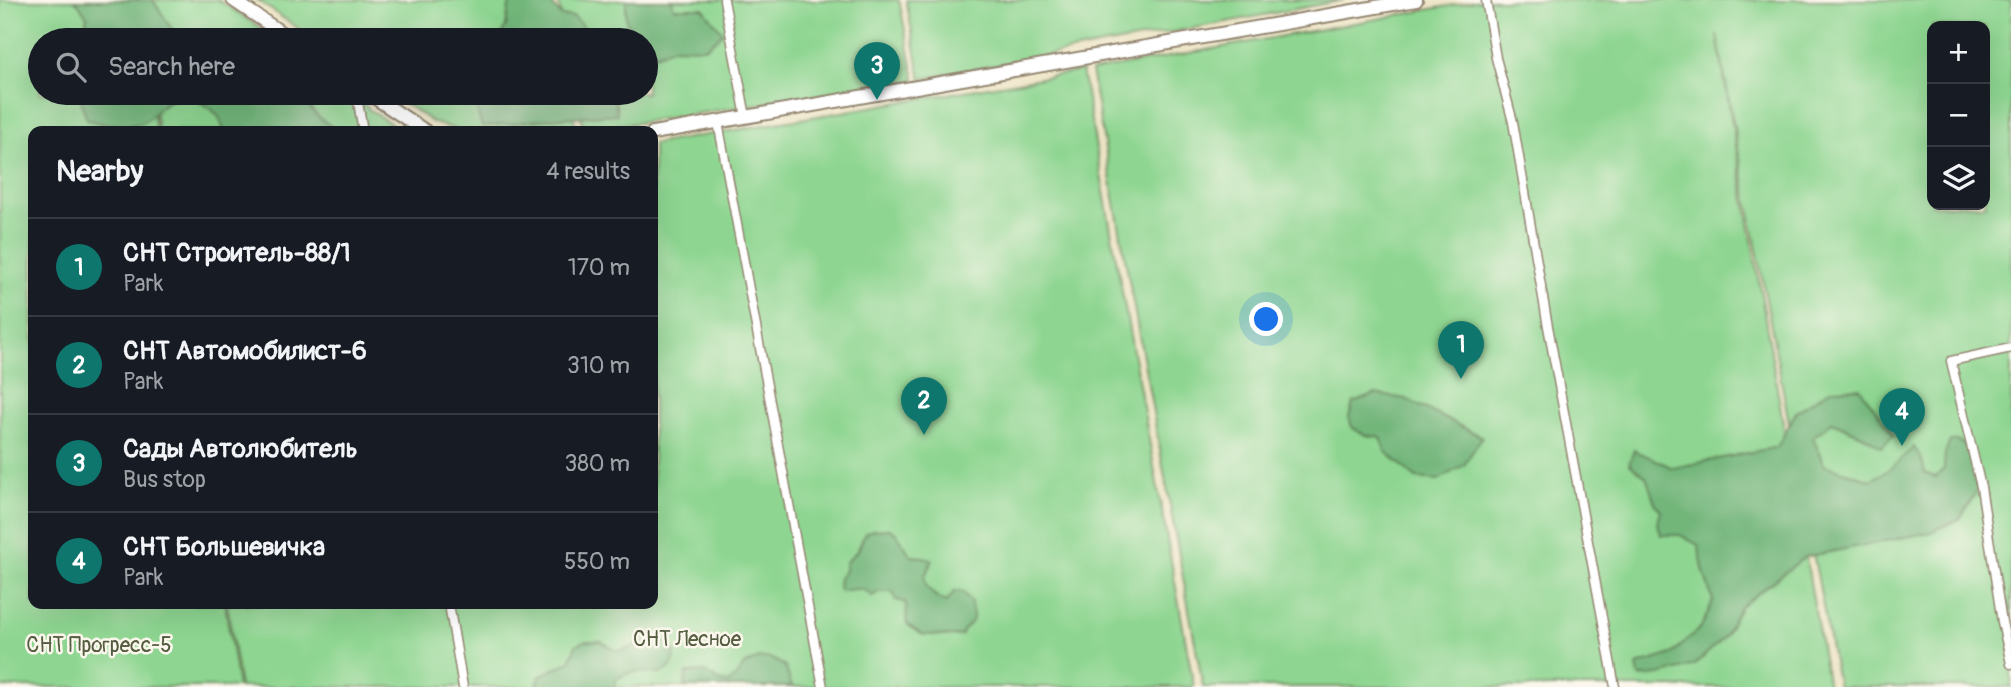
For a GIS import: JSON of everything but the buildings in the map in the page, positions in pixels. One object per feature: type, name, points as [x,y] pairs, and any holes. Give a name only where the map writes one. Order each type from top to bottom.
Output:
[{"type":"street","points":[[233,0],[274,28]]},
{"type":"street","points":[[724,0],[746,117]]},
{"type":"street","points":[[658,132],[1416,0]]},
{"type":"street","points":[[1486,0],[1496,58],[1513,122],[1615,687]]},
{"type":"street","points":[[359,105],[362,126]]},
{"type":"street","points":[[386,105],[418,126]]},
{"type":"street","points":[[718,122],[822,687]]},
{"type":"street","points":[[2011,348],[1951,361],[1981,487],[2011,664]]},
{"type":"street","points":[[450,609],[463,687]]},
{"type":"green space","name":"СНТ Прогресс-5","points":[[0,0],[136,0],[140,28],[28,28],[28,105],[152,105],[155,126],[28,126],[28,609],[226,609],[238,687],[0,687]]},
{"type":"green space","points":[[73,0],[153,0],[171,28],[86,28],[87,17]]},
{"type":"green space","points":[[140,0],[218,0],[261,28],[144,28]]},
{"type":"green space","points":[[257,0],[551,0],[557,28],[298,28]]},
{"type":"green space","points":[[510,0],[549,0],[561,16],[574,17],[585,28],[505,28]]},
{"type":"green space","points":[[558,0],[899,0],[915,80],[616,126],[583,126],[579,105],[658,105],[658,28],[564,28]]},
{"type":"green space","points":[[626,0],[672,0],[674,8],[703,8],[723,33],[705,48],[674,47],[658,54],[658,28],[630,28],[626,21]]},
{"type":"green space","points":[[906,0],[1344,0],[921,79]]},
{"type":"green space","points":[[1481,0],[2011,0],[2011,687],[1838,687],[1717,35],[1828,687],[1203,687],[1091,71]]},
{"type":"green space","name":"СНТ Лесное","points":[[1082,71],[1194,687],[240,687],[228,609],[658,609],[658,143]]},
{"type":"green space","points":[[82,105],[163,105],[142,123],[125,126],[88,120]]},
{"type":"green space","points":[[155,105],[365,105],[394,126],[157,126]]},
{"type":"green space","points":[[309,105],[331,126],[222,126],[219,118],[206,106]]},
{"type":"green space","points":[[407,105],[571,105],[575,126],[444,126],[434,123]]},
{"type":"green space","points":[[475,105],[616,105],[617,114],[547,119],[482,126]]},
{"type":"green space","points":[[1860,388],[1894,436],[1881,447],[1832,422],[1813,437],[1824,465],[1871,480],[1890,469],[1914,447],[1922,460],[1925,473],[1935,477],[1944,469],[1945,454],[1950,441],[1958,441],[1964,444],[1971,457],[1978,489],[1960,519],[1931,532],[1805,557],[1740,607],[1725,636],[1695,665],[1659,675],[1639,677],[1637,665],[1672,654],[1702,626],[1713,601],[1698,545],[1680,535],[1661,535],[1658,523],[1661,510],[1655,503],[1646,477],[1629,464],[1634,450],[1673,468],[1777,447],[1796,412],[1831,389]]},
{"type":"green space","points":[[1375,394],[1406,399],[1482,437],[1464,465],[1438,480],[1416,478],[1385,451],[1381,437],[1365,435],[1352,427],[1349,417],[1353,403]]},
{"type":"green space","points":[[890,529],[897,534],[911,556],[932,560],[925,576],[926,585],[931,592],[946,602],[955,591],[963,592],[971,602],[972,621],[962,635],[923,635],[908,625],[906,603],[896,600],[893,592],[879,592],[872,596],[861,589],[841,591],[838,587],[839,578],[845,571],[845,563],[858,550],[865,533]]},
{"type":"green space","points":[[648,640],[665,641],[673,648],[674,660],[667,670],[656,673],[630,673],[617,678],[614,687],[537,687],[540,676],[570,661],[576,645],[584,641],[601,641],[615,650],[624,650]]},
{"type":"green space","points":[[759,658],[770,658],[785,666],[792,687],[686,687],[687,673],[705,672],[727,683],[734,679],[744,665]]},
{"type":"place","name":"Сады Автолюбитель","points":[[877,100]]},
{"type":"place","name":"СНТ Строитель-88/1","points":[[1461,379]]},
{"type":"place","name":"СНТ Автомобилист-6","points":[[924,435]]},
{"type":"place","name":"СНТ Большевичка","points":[[1902,446]]}]
